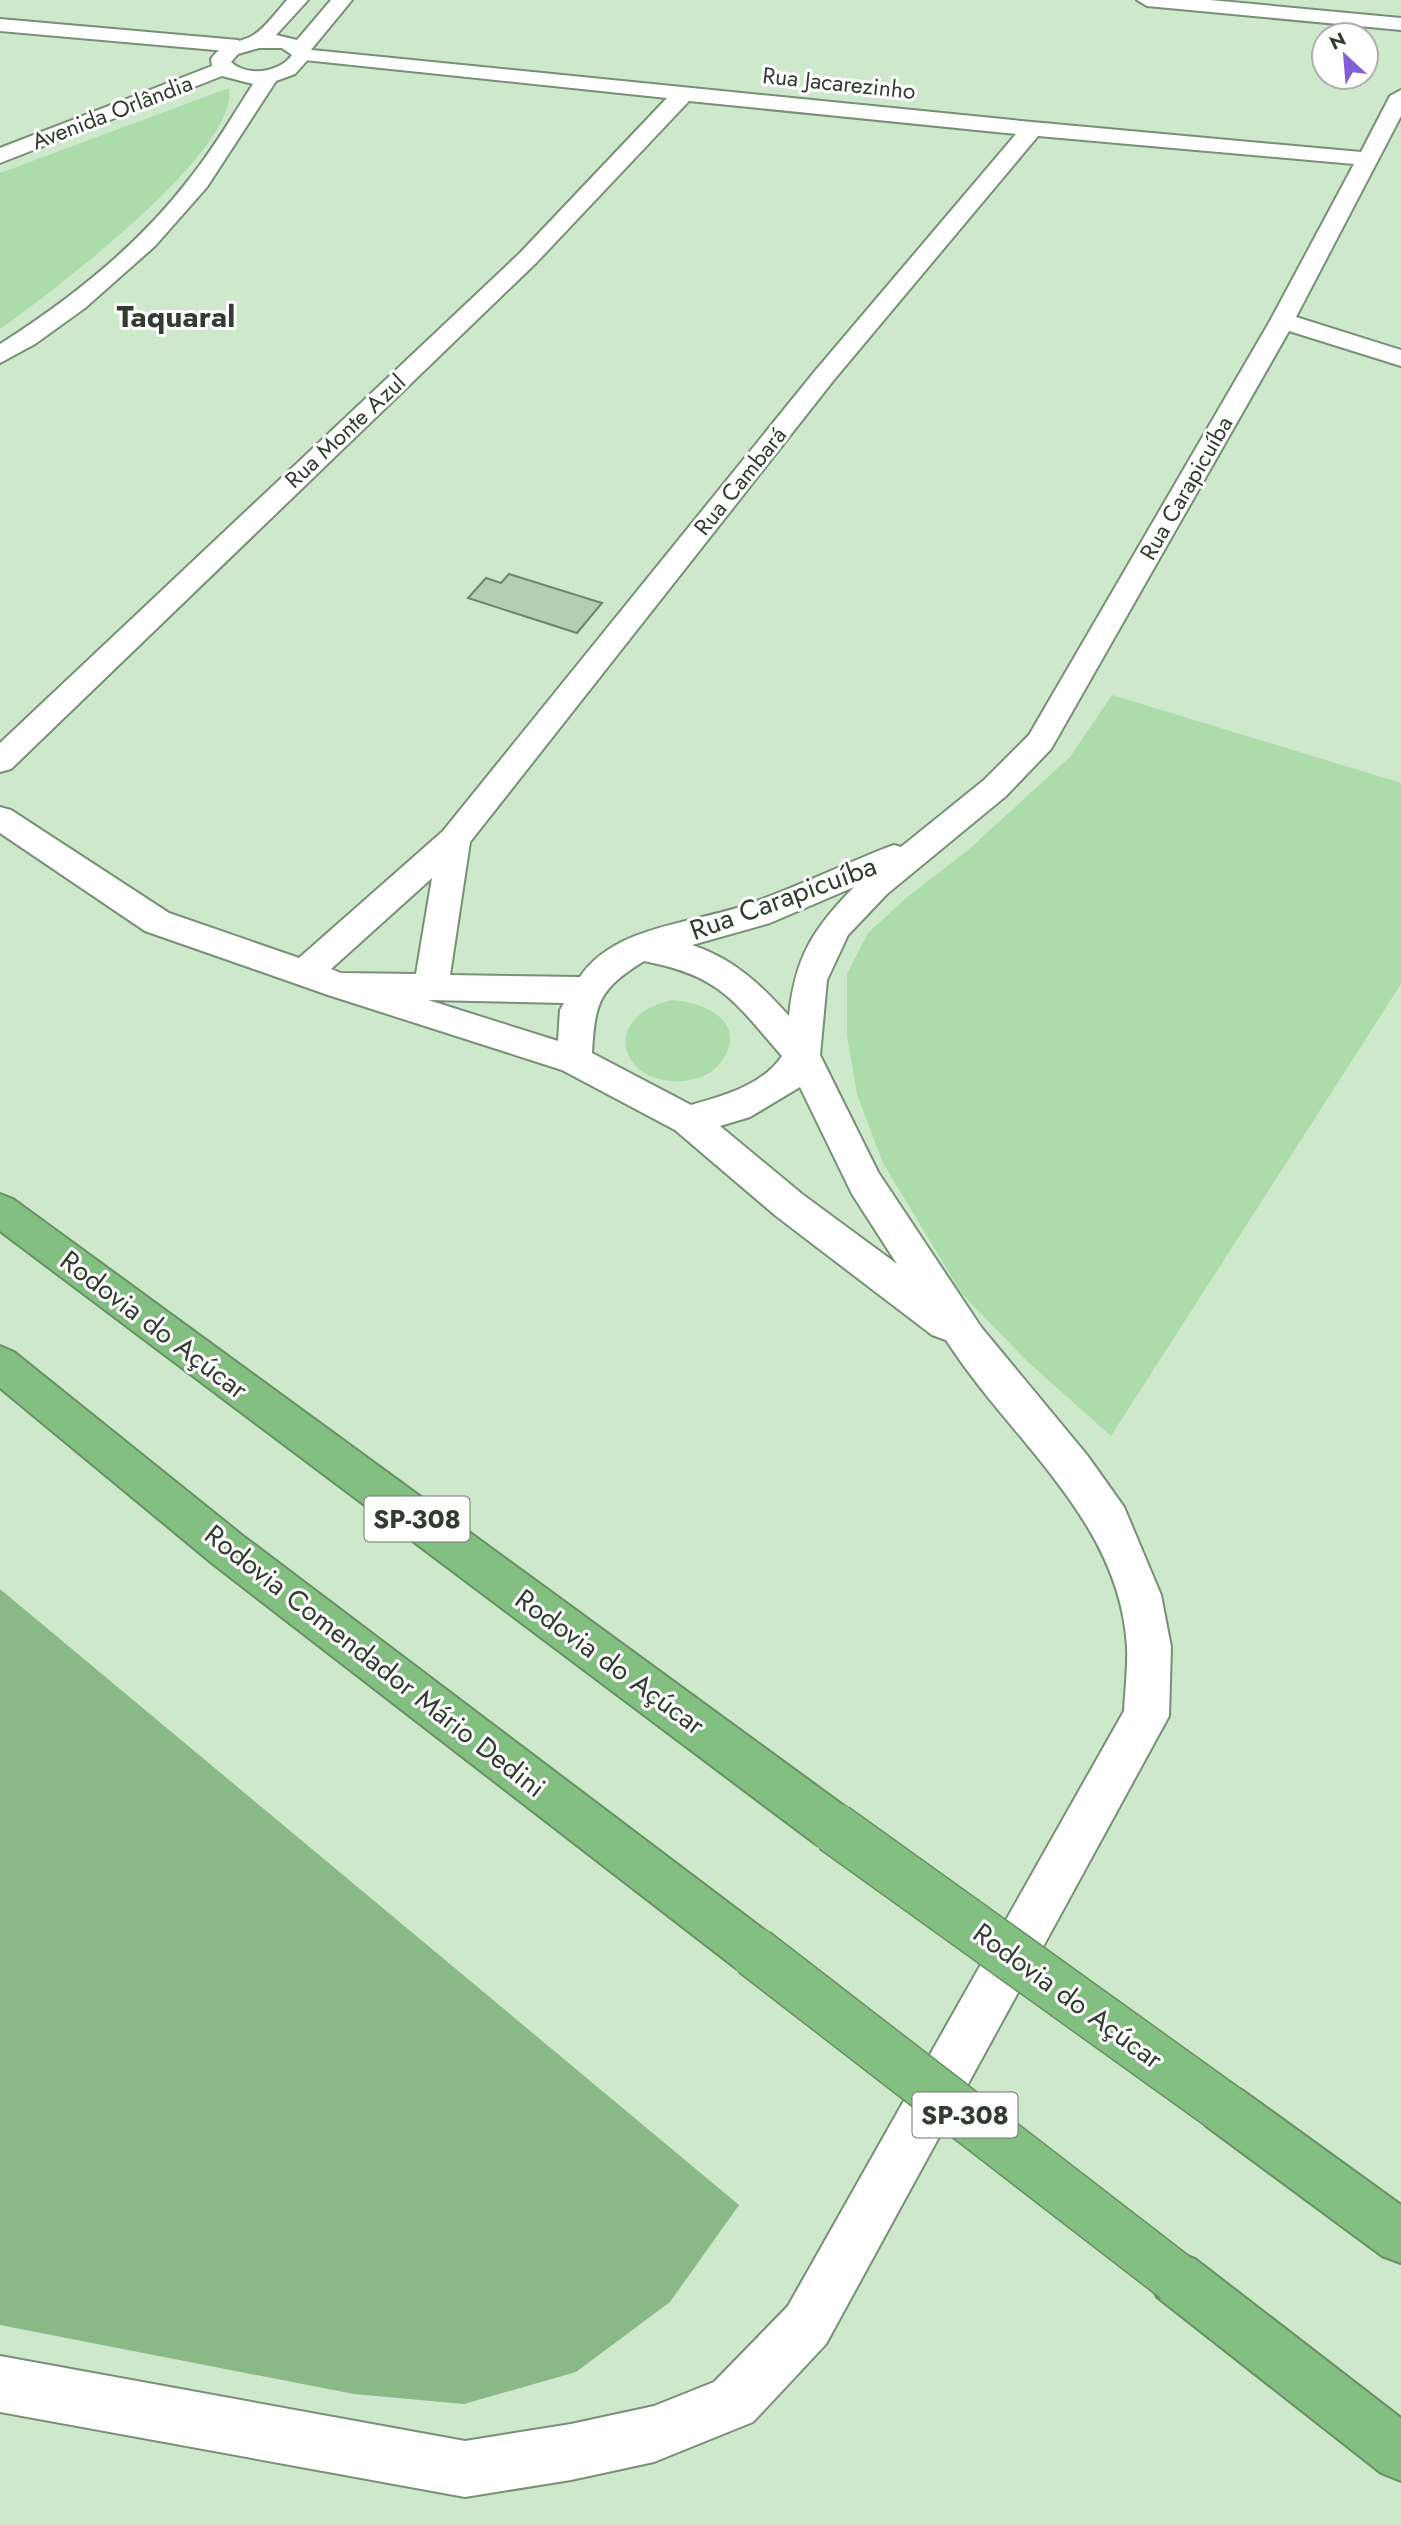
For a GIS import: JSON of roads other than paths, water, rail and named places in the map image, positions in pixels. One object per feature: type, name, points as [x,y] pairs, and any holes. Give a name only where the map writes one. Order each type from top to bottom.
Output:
[{"type":"highway","name":"Rodovia do Açúcar","points":[[0,1210],[834,1828],[1401,2237]]},
{"type":"highway","name":"Rodovia Comendador Mário Dedini","points":[[0,1364],[228,1550],[754,1952],[1401,2453]]},
{"type":"street","points":[[298,0],[248,44],[221,59],[224,68],[248,76],[270,75],[293,67],[342,0]]},
{"type":"street","points":[[1147,0],[1401,24]]},
{"type":"street","points":[[0,25],[248,44]]},
{"type":"street","name":"Rua Jacarezinho","points":[[248,44],[283,42],[301,53],[1032,129],[1370,159]]},
{"type":"street","name":"Avenida Orlândia","points":[[0,156],[224,68]]},
{"type":"street","points":[[0,355],[39,331],[122,264],[189,195],[270,75]]},
{"type":"street","name":"Rua Monte Azul","points":[[0,761],[528,258],[683,94]]},
{"type":"street","name":"Rua Carapicuíba","points":[[802,1055],[810,980],[834,928],[875,886],[995,789],[1040,742],[1282,321],[1401,96]]},
{"type":"street","name":"Rua Cambará","points":[[304,974],[454,839],[824,376],[1032,129]]},
{"type":"street","points":[[1282,321],[1401,358]]},
{"type":"street","points":[[0,818],[157,922],[340,986],[574,1060],[688,1120],[789,1205],[967,1339]]},
{"type":"street","name":"Rua Cambará","points":[[431,988],[454,839]]},
{"type":"street","name":"Rua Carapicuíba","points":[[574,1060],[577,1010],[603,970],[639,948],[758,914],[925,844]]},
{"type":"street","name":"Rua Carapicuíba","points":[[639,948],[688,957],[726,975],[744,990],[802,1055]]},
{"type":"street","points":[[340,986],[588,990]]},
{"type":"street","points":[[688,1120],[737,1107],[786,1079],[802,1055]]},
{"type":"street","points":[[0,2384],[465,2469],[571,2452],[654,2434],[733,2402],[807,2325],[1146,1716],[1149,1647],[1139,1595],[1109,1521],[1072,1468],[967,1339],[865,1183],[802,1055]]},
{"type":"district","name":"Taquaral","points":[[176,316]]}]
